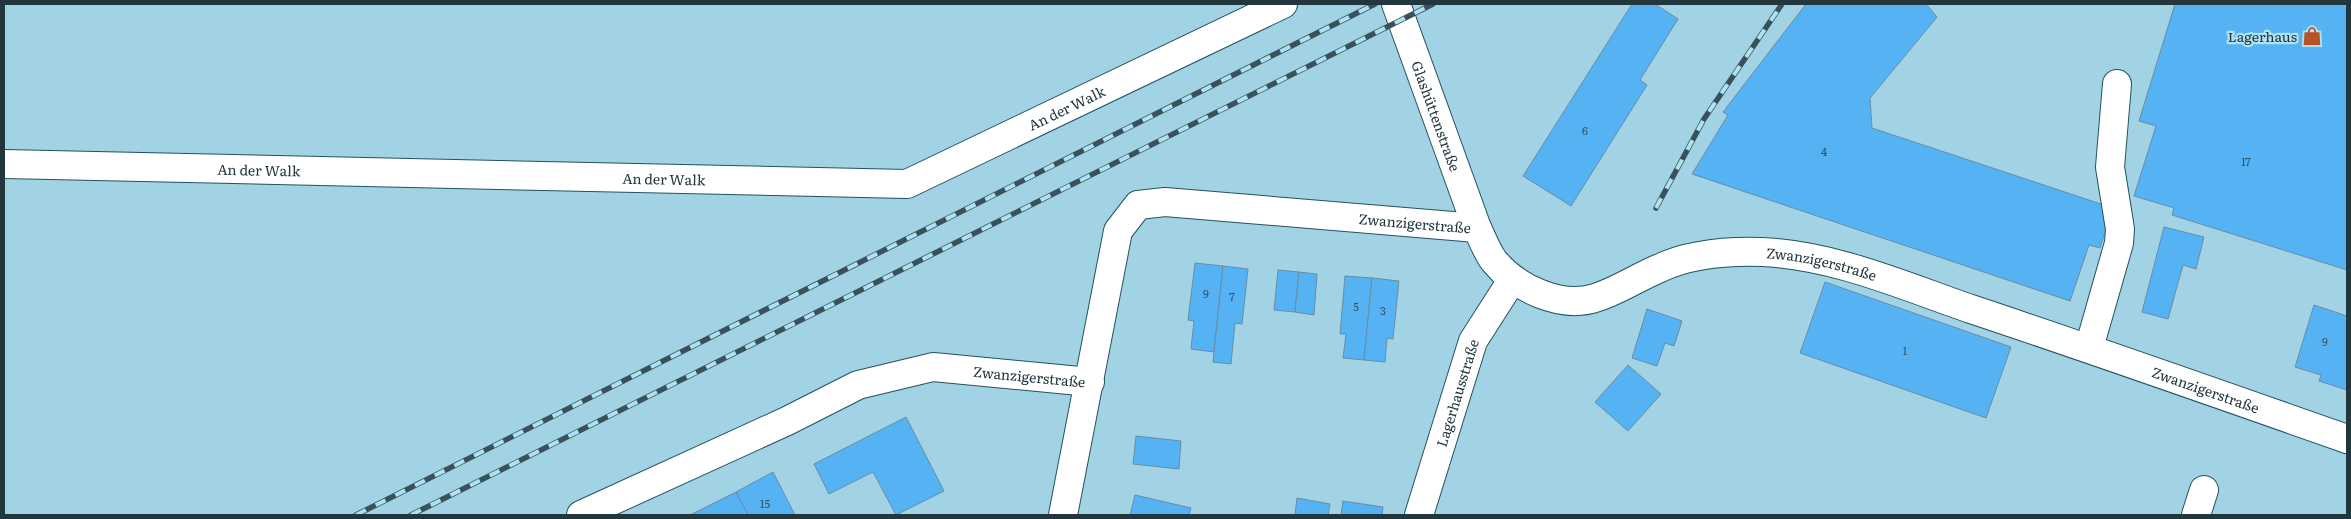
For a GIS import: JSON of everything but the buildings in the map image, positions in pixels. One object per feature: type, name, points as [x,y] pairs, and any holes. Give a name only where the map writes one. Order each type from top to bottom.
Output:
[{"type":"street","name":"An der Walk","points":[[4,164],[907,184],[1282,4]]},
{"type":"street","name":"Glashüttenstraße","points":[[1396,4],[1478,228]]},
{"type":"street","points":[[2089,348],[2119,243],[2120,229],[2110,168],[2117,84]]},
{"type":"street","name":"Zwanzigerstraße","points":[[581,515],[787,421],[858,386],[933,366],[1090,382],[1118,230],[1138,205],[1165,202],[1478,228],[1492,260],[1512,280],[1555,299],[1575,301],[1594,298],[1629,284],[1660,267],[1699,256],[1762,252],[1826,261],[2089,348],[2347,439]]},
{"type":"street","name":"Lagerhausstraße","points":[[1419,515],[1473,341],[1512,280]]},
{"type":"street","points":[[1063,515],[1090,382]]},
{"type":"railway","points":[[356,515],[1375,4]]},
{"type":"railway","points":[[411,515],[1433,4]]},
{"type":"railway","points":[[1656,208],[1704,119],[1782,4]]},
{"type":"place","name":"Lagerhaus","points":[[2312,36]]}]
